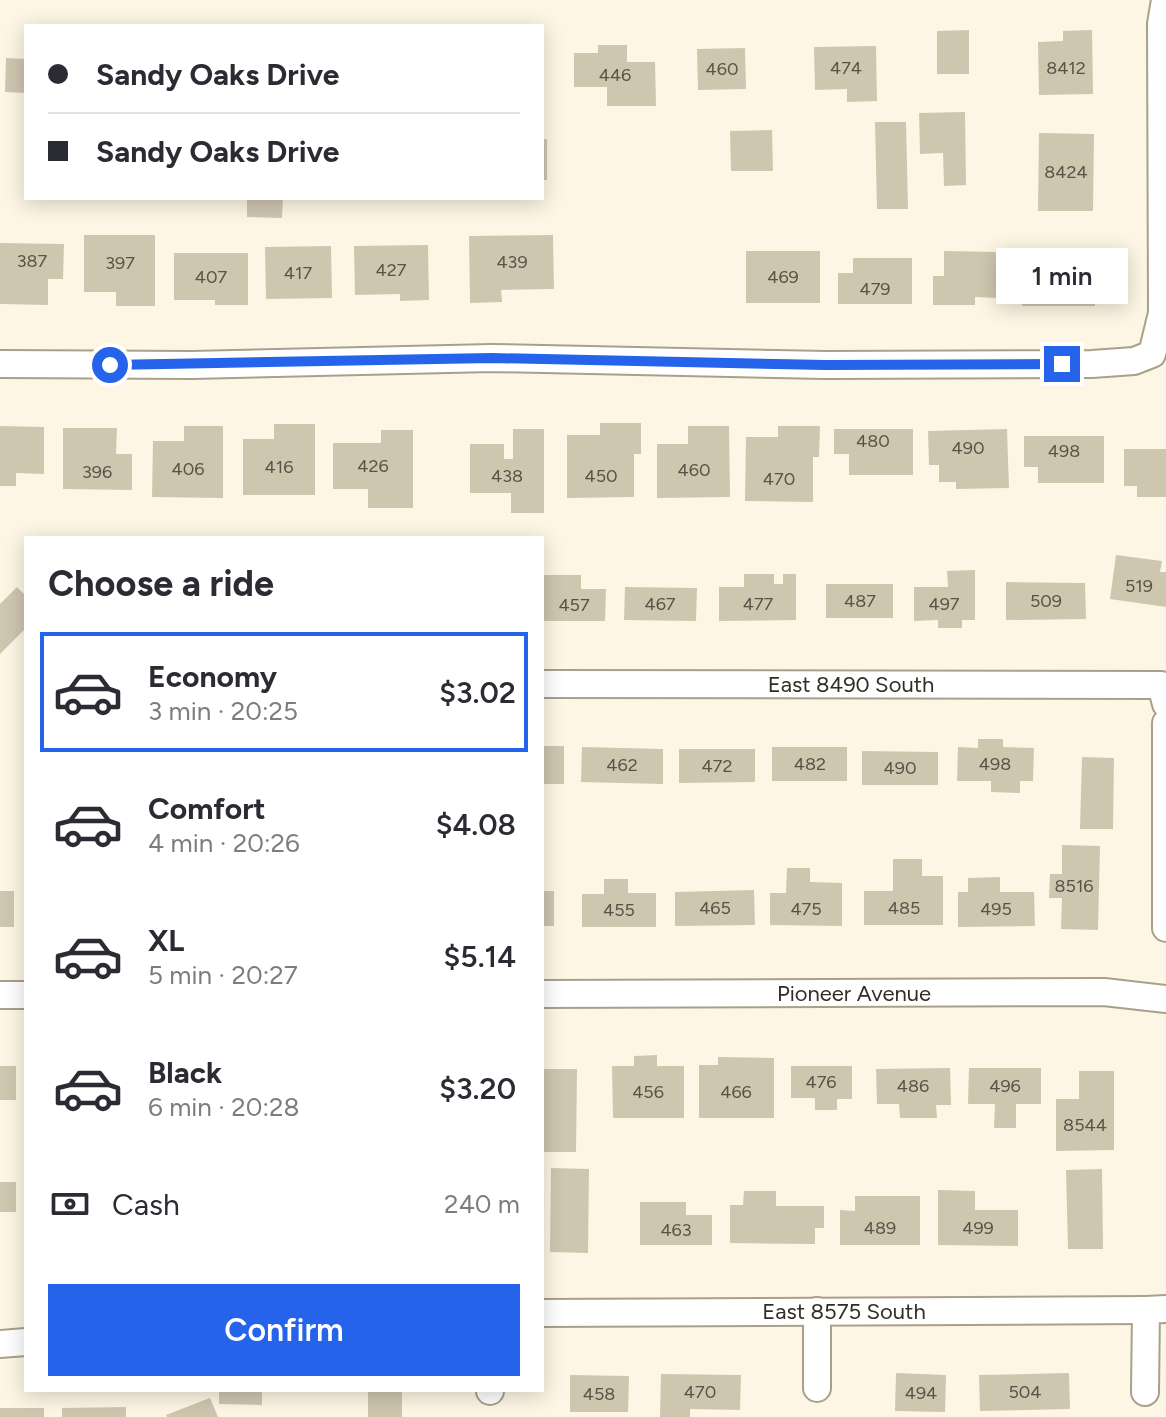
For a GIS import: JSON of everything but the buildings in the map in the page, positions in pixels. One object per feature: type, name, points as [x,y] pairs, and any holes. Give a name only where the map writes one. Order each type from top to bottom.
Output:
[{"type":"street","points":[[0,364],[192,365],[492,358],[826,365],[1092,364],[1134,361],[1152,354],[1162,313],[1161,24],[1165,0]]},
{"type":"street","name":"East 8490 South","points":[[544,684],[1163,695]]},
{"type":"street","points":[[1166,723],[1166,928]]},
{"type":"street","name":"Pioneer Avenue","points":[[544,994],[1104,992],[1166,999]]},
{"type":"street","points":[[0,995],[24,995]]},
{"type":"street","points":[[1145,1392],[1156,1310]]},
{"type":"street","name":"East 8575 South","points":[[544,1313],[1156,1310]]},
{"type":"street","points":[[817,1311],[817,1388]]},
{"type":"street","points":[[0,1344],[24,1342]]},
{"type":"route","points":[[110,365],[492,358],[826,365],[1062,364]]}]
